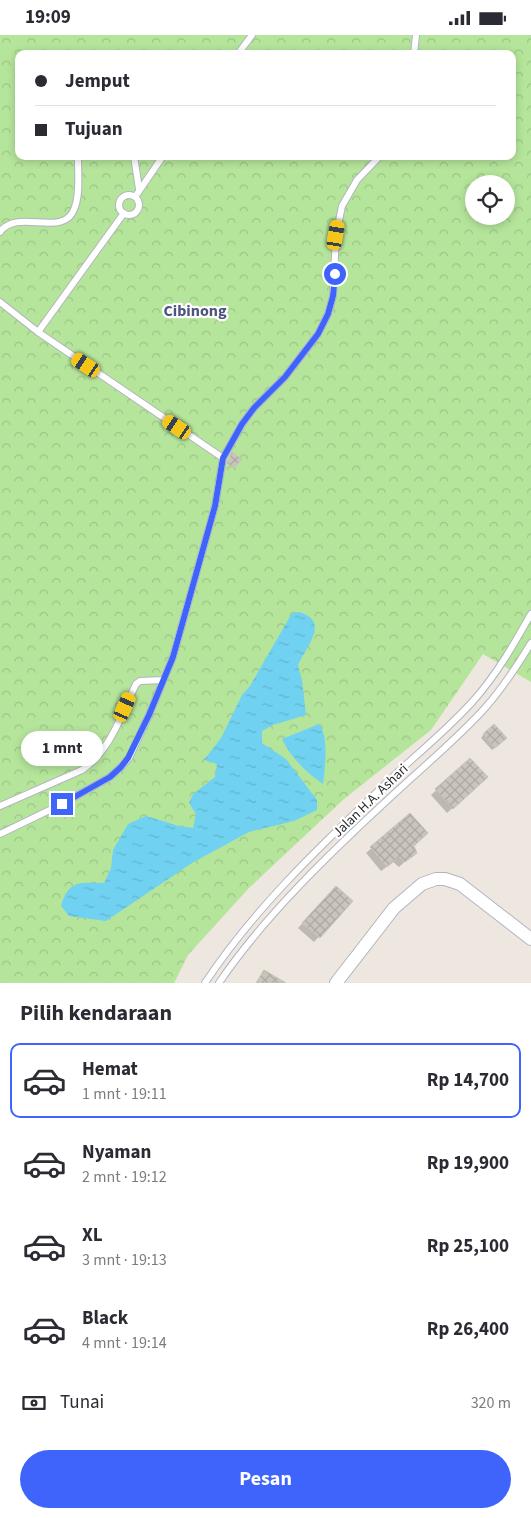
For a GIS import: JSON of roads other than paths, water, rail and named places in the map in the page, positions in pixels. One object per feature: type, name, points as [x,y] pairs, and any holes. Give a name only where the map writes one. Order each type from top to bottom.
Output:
[{"type":"street","points":[[336,983],[394,908],[422,884],[436,879],[460,884],[531,939]]},
{"type":"lane","points":[[241,50],[252,35]]},
{"type":"lane","points":[[414,50],[416,35]]},
{"type":"lane","points":[[0,231],[3,227],[16,222],[60,222],[68,218],[75,207],[78,187],[78,160]]},
{"type":"lane","points":[[135,160],[139,189]]},
{"type":"lane","points":[[135,197],[160,160]]},
{"type":"lane","points":[[0,834],[110,777],[128,758],[149,715],[173,657],[215,506],[223,458],[242,424],[254,408],[285,377],[318,334],[328,314],[333,296],[336,235],[342,206],[357,180],[376,160]]},
{"type":"lane","points":[[129,195],[135,197],[138,201],[138,208],[133,214],[124,213],[120,208],[121,199],[129,195]]},
{"type":"lane","points":[[38,332],[124,213]]},
{"type":"lane","points":[[0,302],[38,332],[223,458]]},
{"type":"lane","name":"Jalan H.A. Ashari","points":[[205,983],[223,956],[245,929],[338,829],[475,699],[502,663],[531,614]]},
{"type":"lane","name":"Jalan H.A. Ashari","points":[[219,983],[288,898],[485,708],[509,678],[531,643]]},
{"type":"lane","points":[[0,807],[82,771],[91,764],[101,755],[136,685],[140,681],[163,680]]},
{"type":"lane","points":[[475,699],[485,708]]},
{"type":"lane","points":[[302,867],[311,875]]},
{"type":"water","points":[[299,612],[308,616],[315,628],[314,635],[298,665],[302,680],[306,715],[273,725],[262,731],[262,743],[286,759],[317,800],[317,810],[294,821],[249,832],[192,863],[106,921],[69,916],[61,906],[64,897],[76,884],[104,883],[111,868],[113,850],[128,824],[146,816],[179,826],[193,828],[196,814],[189,803],[193,794],[215,777],[217,764],[204,760],[221,738],[242,695],[250,686],[292,613]]},
{"type":"water","points":[[319,724],[325,744],[323,784],[299,764],[282,739]]},
{"type":"district","name":"Cibinong","points":[[195,310]]}]
